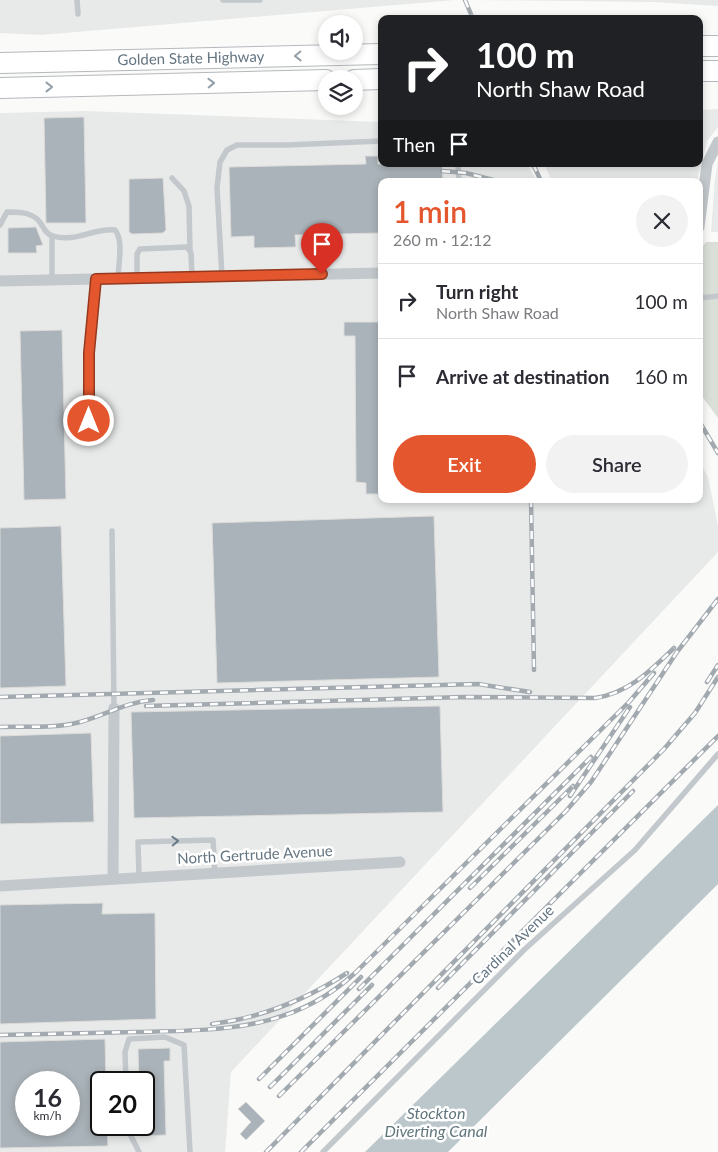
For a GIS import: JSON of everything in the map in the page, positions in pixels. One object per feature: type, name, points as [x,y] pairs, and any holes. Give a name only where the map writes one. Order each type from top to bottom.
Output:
[{"type":"highway","points":[[703,46],[718,46]]},
{"type":"highway","points":[[0,50],[107,61]]},
{"type":"highway","name":"Golden State Highway","points":[[0,63],[378,54]]},
{"type":"highway","points":[[703,71],[718,71]]},
{"type":"highway","points":[[363,80],[378,79]]},
{"type":"highway","name":"Golden State Highway","points":[[4,88],[318,80]]},
{"type":"street","points":[[703,196],[707,164],[718,142]]},
{"type":"street","points":[[0,281],[378,273]]},
{"type":"street","points":[[113,879],[114,708]]},
{"type":"street","name":"North Gertrude Avenue","points":[[0,886],[400,862]]},
{"type":"lane","points":[[77,0],[78,14]]},
{"type":"lane","points":[[223,0],[260,0]]},
{"type":"lane","points":[[222,277],[218,188],[220,162],[227,150],[237,145],[378,142]]},
{"type":"lane","points":[[172,178],[184,190],[189,206],[192,278]]},
{"type":"lane","points":[[0,224],[7,212],[21,212],[38,220],[47,233],[52,236],[71,239],[90,232],[115,230],[118,234],[119,245],[118,279]]},
{"type":"lane","points":[[52,236],[52,280]]},
{"type":"lane","points":[[137,279],[137,254],[140,249],[187,247],[190,250]]},
{"type":"lane","points":[[89,421],[89,353],[96,279]]},
{"type":"lane","points":[[703,298],[718,296]]},
{"type":"lane","points":[[112,531],[114,708]]},
{"type":"lane","name":"Cardinal Avenue","points":[[324,1152],[526,949],[635,850],[718,754]]},
{"type":"lane","points":[[139,877],[138,842],[213,840],[215,873]]},
{"type":"lane","points":[[126,1071],[125,1052],[129,1039],[165,1037],[184,1045],[190,1152]]},
{"type":"lane","points":[[131,1136],[139,1152]]},
{"type":"shaded area","points":[[0,0],[455,0],[41,35],[0,33]]},
{"type":"shaded area","points":[[477,0],[718,0],[718,6],[653,2]]},
{"type":"shaded area","points":[[718,109],[718,127],[707,141],[703,157],[703,110]]},
{"type":"shaded area","points":[[85,111],[378,122],[378,167],[529,167],[535,178],[378,178],[378,503],[703,503],[703,468],[708,477],[718,526],[718,552],[231,1072],[225,1152],[0,1152],[0,113]]},
{"type":"shaded area","points":[[718,161],[718,232],[711,232],[715,179]]},
{"type":"shaded area","points":[[545,167],[700,167],[698,178],[551,178]]},
{"type":"shaded area","points":[[706,242],[718,242],[718,418],[703,397],[703,246]]},
{"type":"water","name":"Stockton Diverting Canal","points":[[718,805],[718,884],[448,1152],[365,1152]]},
{"type":"building","points":[[84,117],[86,223],[46,223],[44,118]]},
{"type":"building","points":[[365,156],[378,156],[378,167],[442,167],[443,178],[378,178],[378,233],[295,235],[296,247],[254,248],[254,236],[231,237],[229,167],[366,164]]},
{"type":"building","points":[[163,178],[166,230],[163,233],[132,234],[129,232],[129,179]]},
{"type":"building","points":[[36,227],[43,245],[36,246],[37,253],[8,253],[8,228]]},
{"type":"building","points":[[344,322],[378,322],[378,494],[366,494],[366,483],[356,482],[355,336],[344,336]]},
{"type":"building","points":[[62,330],[66,499],[24,500],[20,331]]},
{"type":"building","points":[[434,516],[439,677],[217,683],[212,523]]},
{"type":"building","points":[[61,526],[66,686],[0,688],[0,528]]},
{"type":"building","points":[[440,706],[443,812],[134,818],[131,712]]},
{"type":"building","points":[[91,733],[94,822],[0,824],[0,736]]},
{"type":"building","points":[[103,903],[102,914],[155,913],[156,1019],[0,1024],[0,905]]},
{"type":"building","points":[[105,1039],[106,1071],[90,1071],[90,1136],[108,1136],[108,1146],[0,1148],[0,1042]]},
{"type":"building","points":[[170,1048],[170,1061],[164,1061],[166,1135],[155,1135],[155,1071],[139,1071],[138,1049]]},
{"type":"building","points":[[246,1102],[265,1121],[246,1140],[240,1134],[251,1122],[238,1109]]},
{"type":"railway","points":[[465,0],[471,15]]},
{"type":"railway","points":[[534,167],[540,178]]},
{"type":"railway","points":[[442,171],[466,173],[485,178]]},
{"type":"railway","points":[[703,428],[718,453]]},
{"type":"railway","points":[[531,503],[534,670]]},
{"type":"railway","points":[[279,1096],[566,811],[591,782],[677,652],[718,599]]},
{"type":"railway","points":[[146,706],[464,697],[595,698],[629,686],[648,672],[674,648]]},
{"type":"railway","points":[[707,682],[718,665]]},
{"type":"railway","points":[[0,1035],[225,1028],[279,1017],[305,1007],[331,992],[355,973],[629,702],[654,673]]},
{"type":"railway","points":[[266,1152],[664,749],[695,713],[718,677]]},
{"type":"railway","points":[[0,697],[478,684],[530,692]]},
{"type":"railway","points":[[0,727],[70,724],[134,703],[153,700]]},
{"type":"railway","points":[[570,796],[630,707]]},
{"type":"railway","points":[[301,1152],[718,736]]},
{"type":"railway","points":[[359,989],[591,757]]},
{"type":"railway","points":[[470,888],[573,786]]},
{"type":"railway","points":[[438,988],[633,791]]},
{"type":"railway","points":[[212,1024],[248,1017],[282,1006],[316,991],[347,973]]},
{"type":"railway","points":[[259,1079],[361,977]]},
{"type":"railway","points":[[270,1087],[372,985]]},
{"type":"route","points":[[89,421],[89,353],[96,279],[322,274]]}]
